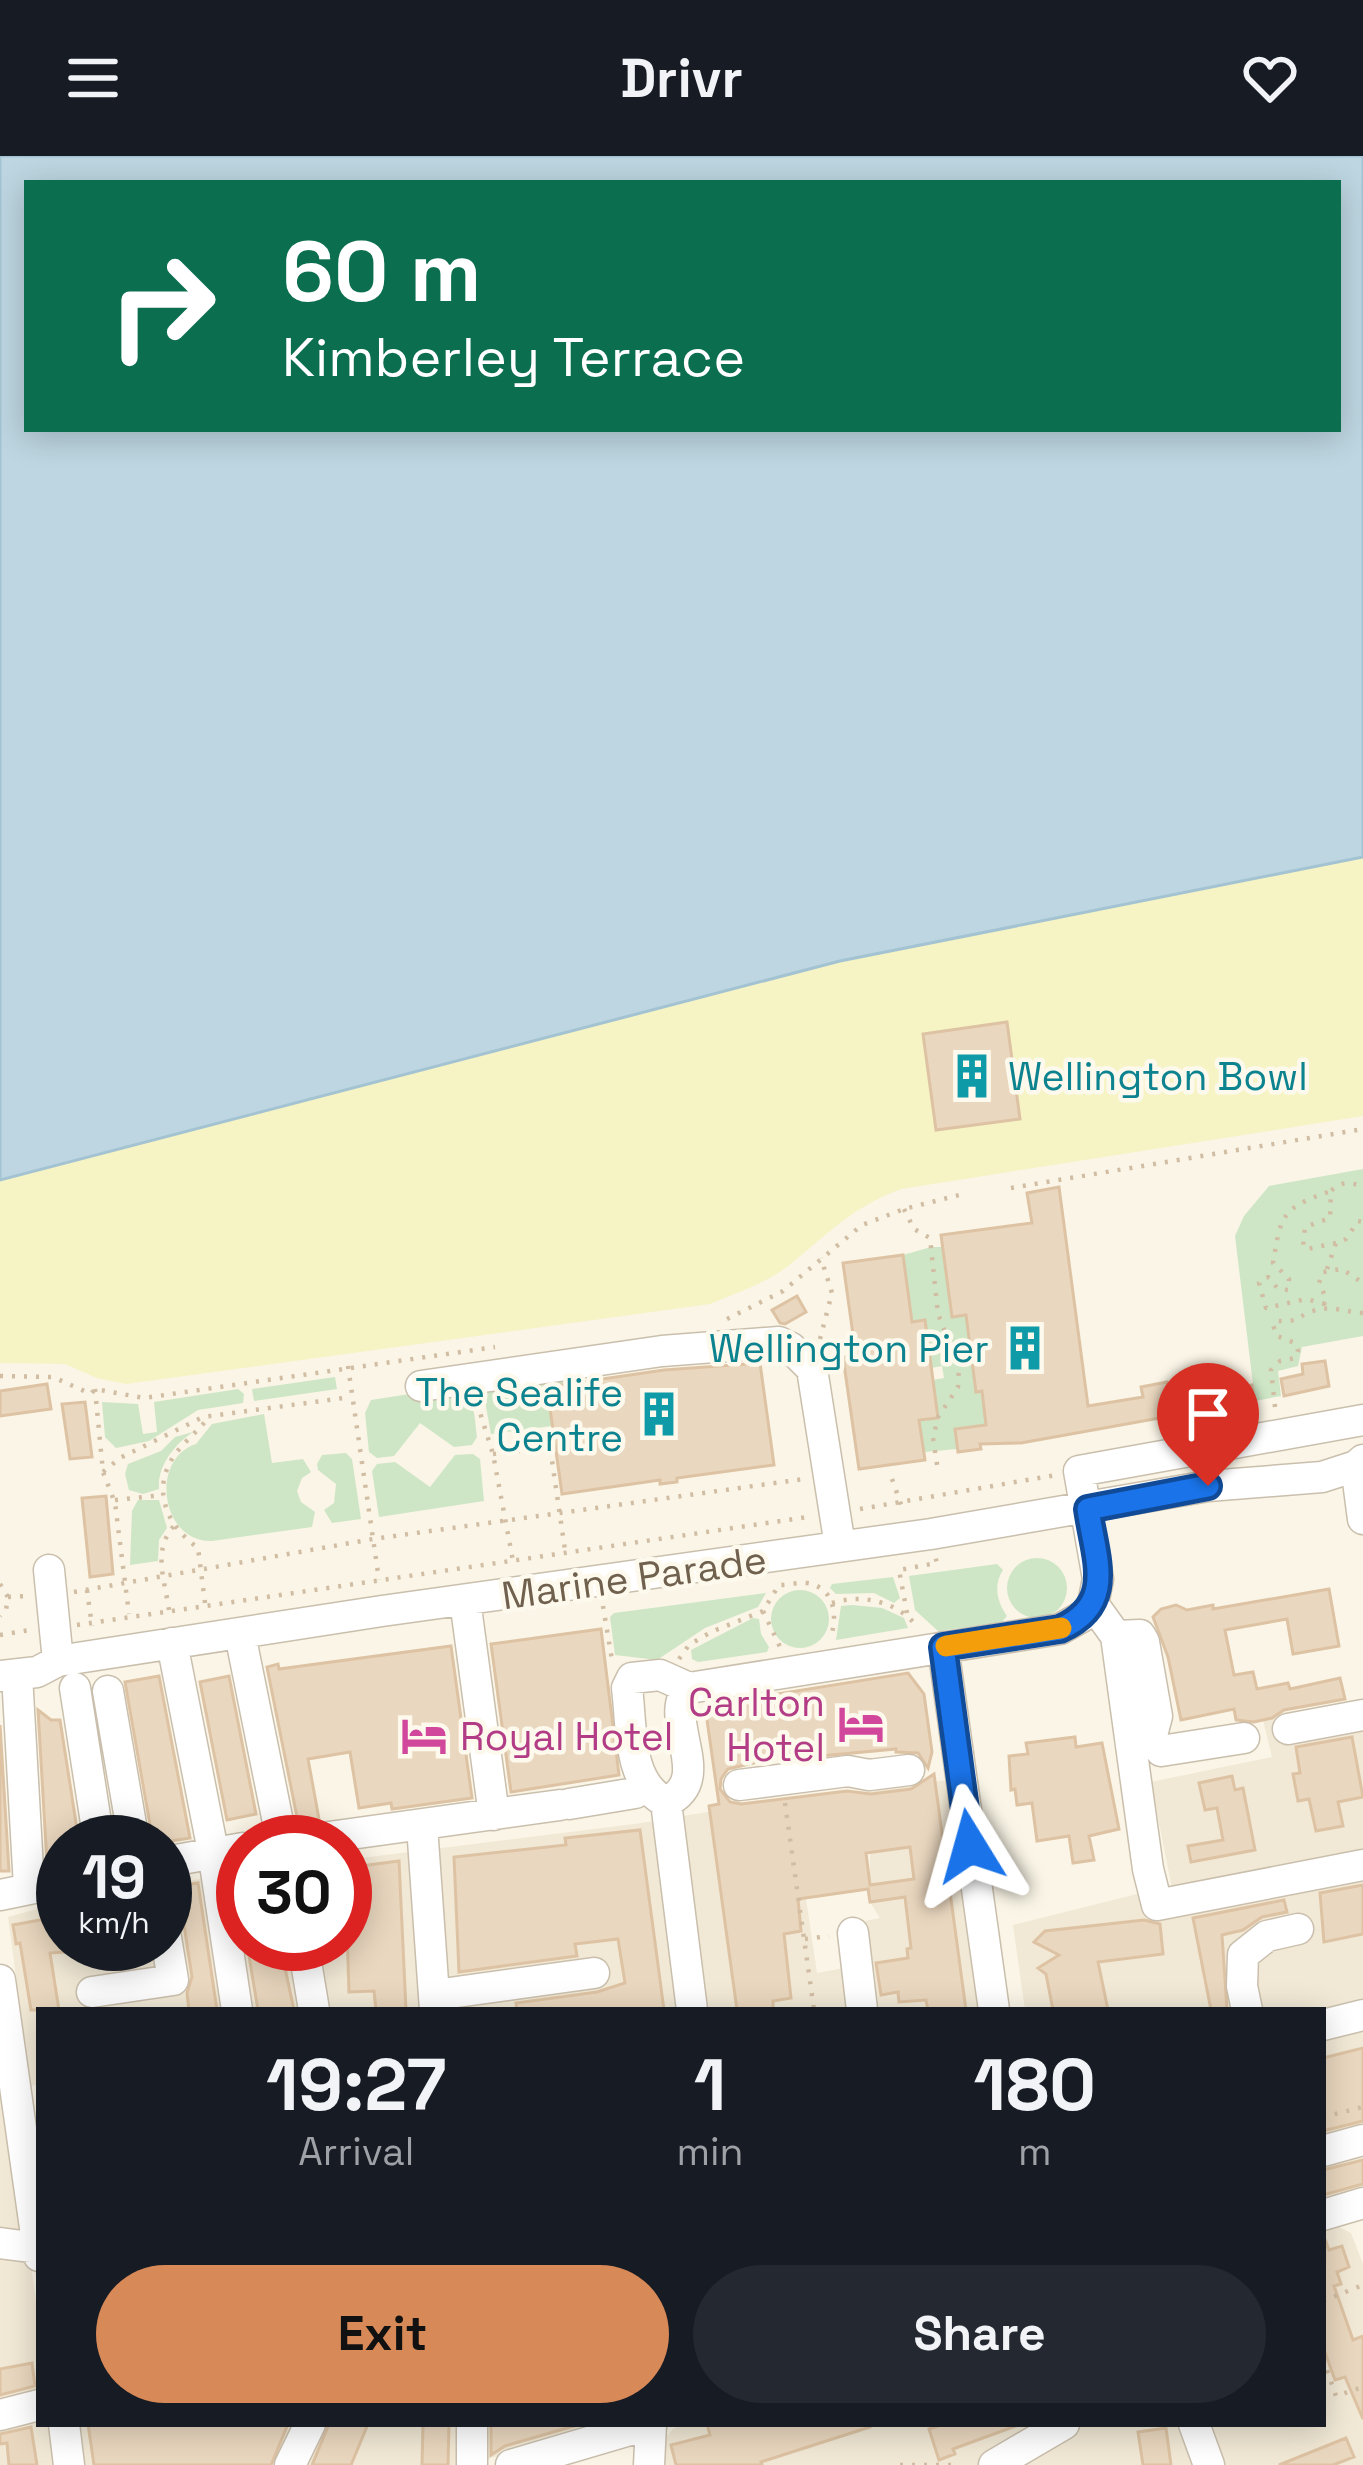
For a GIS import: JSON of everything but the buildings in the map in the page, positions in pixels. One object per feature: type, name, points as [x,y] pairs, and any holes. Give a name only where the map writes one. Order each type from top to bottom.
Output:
[{"type":"street","points":[[421,1386],[471,1365],[766,1342],[791,1348],[812,1369],[840,1546]]},
{"type":"street","points":[[665,1792],[639,1777],[627,1688],[632,1678],[660,1675],[679,1684],[938,1648],[1031,1643],[1074,1622],[1093,1604],[1098,1579],[1079,1471],[1363,1420]]},
{"type":"street","points":[[1326,1427],[1361,1464],[1363,1519]]},
{"type":"street","name":"Marine Parade","points":[[6,1668],[37,1672],[58,1661],[172,1643],[600,1583],[1088,1509],[1208,1486],[1322,1477],[1361,1464]]},
{"type":"street","points":[[50,1582],[58,1661]]},
{"type":"street","points":[[465,1600],[494,1815]]},
{"type":"street","points":[[1093,1604],[1116,1636],[1138,1689],[1148,1870],[1156,1905],[1363,1865]]},
{"type":"street","points":[[239,1634],[276,1815]]},
{"type":"street","points":[[172,1643],[219,1815]]},
{"type":"street","points":[[938,1648],[994,2007]]},
{"type":"street","points":[[6,1668],[15,1891]]},
{"type":"street","points":[[665,1792],[689,1774],[679,1684]]},
{"type":"street","points":[[75,1688],[95,1815]]},
{"type":"street","points":[[108,1691],[129,1815]]},
{"type":"street","points":[[1288,1730],[1363,1715]]},
{"type":"street","points":[[1141,1740],[1161,1750],[1244,1738]]},
{"type":"street","points":[[372,1832],[635,1793],[959,1764]]},
{"type":"street","points":[[665,1792],[692,2007]]},
{"type":"street","points":[[422,1826],[435,2003],[594,1973]]},
{"type":"street","points":[[1246,2007],[1241,1986],[1244,1955],[1267,1936],[1298,1929]]},
{"type":"street","points":[[853,1933],[862,2007]]},
{"type":"street","points":[[92,1992],[173,1980],[172,1971]]},
{"type":"street","points":[[235,1971],[237,2007]]},
{"type":"street","points":[[308,1971],[314,2007]]},
{"type":"street","points":[[0,1980],[36,2239]]},
{"type":"street","points":[[1326,2024],[1363,2015]]},
{"type":"street","points":[[1326,2150],[1363,2140]]},
{"type":"street","points":[[1326,2216],[1361,2211]]},
{"type":"street","points":[[0,2243],[36,2252]]},
{"type":"street","points":[[0,2415],[36,2406]]},
{"type":"street","points":[[64,2427],[69,2465]]},
{"type":"street","points":[[290,2465],[309,2427]]},
{"type":"street","points":[[472,2427],[472,2465]]},
{"type":"street","points":[[511,2465],[640,2427]]},
{"type":"street","points":[[649,2465],[650,2427]]},
{"type":"street","points":[[994,2465],[1059,2427]]},
{"type":"street","points":[[1195,2427],[1209,2465]]},
{"type":"path","points":[[1011,1188],[1363,1129]]},
{"type":"path","points":[[1363,1187],[1346,1183],[1302,1201],[1282,1220],[1273,1238],[1273,1263],[1289,1279],[1288,1290],[1279,1289],[1268,1277],[1258,1283],[1266,1308],[1306,1299],[1363,1313]]},
{"type":"path","points":[[1331,1191],[1332,1214],[1304,1227],[1303,1246],[1312,1250],[1336,1243],[1346,1239],[1358,1221],[1363,1222]]},
{"type":"path","points":[[722,1321],[783,1291],[862,1225],[967,1193]]},
{"type":"path","points":[[904,1209],[914,1229],[930,1238],[938,1314],[959,1366],[958,1387],[938,1417],[933,1438],[938,1472]]},
{"type":"path","points":[[1323,1306],[1319,1283],[1334,1258],[1336,1243]]},
{"type":"path","points":[[812,1369],[832,1293],[821,1258]]},
{"type":"path","points":[[1324,1271],[1342,1269],[1363,1282]]},
{"type":"path","points":[[1275,1407],[1270,1370],[1298,1351],[1295,1342],[1277,1336],[1273,1325],[1297,1322],[1323,1306]]},
{"type":"path","points":[[95,1389],[144,1398],[348,1366],[471,1365],[515,1346]]},
{"type":"path","points":[[471,1365],[494,1454],[513,1562]]},
{"type":"path","points":[[348,1366],[382,1611]]},
{"type":"path","points":[[0,1376],[53,1377],[91,1394],[95,1389]]},
{"type":"path","points":[[95,1389],[103,1472],[114,1500],[129,1616]]},
{"type":"path","points":[[103,1472],[120,1458],[209,1417],[353,1396]]},
{"type":"path","points":[[205,1604],[198,1548],[174,1526],[163,1495],[170,1463],[209,1417]]},
{"type":"path","points":[[494,1454],[550,1447],[566,1553]]},
{"type":"path","points":[[0,1635],[834,1514],[1079,1471]]},
{"type":"path","points":[[8,1597],[50,1582],[127,1585],[373,1539],[829,1476]]},
{"type":"path","points":[[114,1500],[163,1495]]},
{"type":"path","points":[[170,1610],[162,1542],[174,1526]]},
{"type":"path","points":[[600,1583],[615,1682],[627,1688]]},
{"type":"path","points":[[679,1684],[681,1653],[689,1645],[742,1616],[764,1611],[779,1586],[811,1583],[832,1604],[834,1626],[803,1667],[764,1611]]},
{"type":"path","points":[[0,1584],[8,1597],[0,1616]]},
{"type":"path","points":[[832,1604],[862,1599],[907,1613],[938,1648]]},
{"type":"path","points":[[782,1779],[814,2007]]},
{"type":"path","points":[[1326,2116],[1363,2107]]},
{"type":"path","points":[[1326,2300],[1363,2285]]},
{"type":"path","points":[[1326,2368],[1336,2396],[1363,2387]]},
{"type":"path","points":[[900,2465],[954,2465]]},
{"type":"shaded area","points":[[1363,1705],[1363,2000],[1326,2009],[1025,2007],[1013,1925],[1153,1890],[1177,1914],[1151,1782],[1272,1757],[1263,1720]]},
{"type":"shaded area","points":[[948,1780],[983,2007],[36,2007],[36,2085],[31,2086],[8,1917],[36,1909],[36,1971],[192,1971],[192,1880],[216,1877],[216,1971],[372,1971],[372,1857],[642,1823],[791,1798],[817,1973],[871,1963],[865,1921],[880,1918],[870,1902],[870,1789]]},
{"type":"shaded area","points":[[1363,2029],[1363,2190],[1326,2201],[1326,2038]]},
{"type":"shaded area","points":[[0,2035],[36,2303],[36,2427],[52,2427],[57,2465],[0,2465]]},
{"type":"shaded area","points":[[1339,2227],[1351,2233],[1363,2264],[1363,2465],[663,2465],[666,2437],[678,2427],[1326,2427],[1326,2231]]},
{"type":"shaded area","points":[[72,2427],[609,2427],[463,2465],[76,2465]]},
{"type":"green space","points":[[1363,1169],[1363,1336],[1302,1347],[1298,1366],[1278,1371],[1281,1396],[1255,1401],[1235,1236],[1244,1216],[1269,1186]]},
{"type":"green space","points":[[942,1247],[951,1316],[966,1315],[976,1391],[982,1391],[986,1425],[955,1429],[957,1449],[924,1452],[919,1420],[936,1405],[933,1380],[944,1378],[942,1366],[931,1368],[912,1322],[903,1255]]},
{"type":"green space","points":[[567,1373],[568,1383],[547,1386],[552,1426],[491,1434],[484,1396],[487,1388]]},
{"type":"green space","points":[[335,1377],[337,1389],[254,1401],[252,1389]]},
{"type":"green space","points":[[455,1387],[473,1407],[477,1437],[472,1445],[454,1447],[420,1423],[394,1456],[377,1458],[369,1452],[365,1413],[371,1400]]},
{"type":"green space","points":[[238,1389],[244,1394],[243,1403],[198,1410],[149,1441],[116,1448],[105,1437],[102,1402],[138,1404],[143,1434],[157,1432],[154,1402]]},
{"type":"green space","points":[[264,1414],[272,1463],[303,1459],[311,1472],[302,1478],[297,1491],[301,1502],[315,1512],[312,1527],[212,1541],[195,1538],[172,1515],[167,1499],[171,1466],[212,1424]]},
{"type":"green space","points":[[193,1432],[168,1456],[159,1489],[143,1494],[129,1490],[128,1464]]},
{"type":"green space","points":[[346,1453],[352,1459],[361,1519],[332,1523],[324,1510],[334,1503],[336,1484],[317,1464],[322,1455]]},
{"type":"green space","points":[[473,1454],[480,1459],[484,1501],[379,1517],[372,1471],[377,1464],[395,1462],[430,1487],[455,1455]]},
{"type":"green space","points":[[138,1500],[159,1500],[167,1528],[159,1540],[158,1561],[130,1565],[132,1511]]},
{"type":"green space","points":[[1037,1558],[1058,1567],[1067,1588],[1058,1609],[1037,1618],[1016,1609],[1007,1588],[1016,1567]]},
{"type":"green space","points":[[997,1564],[1003,1570],[997,1593],[1007,1616],[1001,1623],[938,1631],[915,1610],[909,1576]]},
{"type":"green space","points":[[893,1577],[900,1598],[894,1603],[874,1593],[836,1594],[830,1588],[832,1584]]},
{"type":"green space","points":[[800,1590],[820,1599],[829,1619],[820,1639],[800,1648],[780,1639],[771,1619],[780,1599]]},
{"type":"green space","points":[[766,1593],[758,1607],[705,1628],[657,1660],[615,1655],[610,1617],[614,1613]]},
{"type":"green space","points":[[841,1606],[882,1608],[904,1618],[908,1628],[836,1640]]},
{"type":"green space","points":[[759,1619],[767,1652],[692,1659],[691,1650]]},
{"type":"sand","points":[[1363,726],[1363,1116],[901,1189],[856,1212],[784,1269],[710,1304],[126,1384],[65,1364],[0,1363],[0,899]]},
{"type":"water","points":[[0,156],[1363,156],[1363,857],[840,961],[0,1180]]},
{"type":"slow traffic","points":[[946,1646],[1061,1628]]},
{"type":"place","name":"Wellington Bowl","points":[[972,1076]]},
{"type":"place","name":"Wellington Pier","points":[[1025,1348]]},
{"type":"place","name":"The Sealife Centre","points":[[659,1414]]},
{"type":"place","name":"Carlton Hotel","points":[[861,1724]]},
{"type":"place","name":"Royal Hotel","points":[[424,1736]]},
{"type":"route","points":[[970,1846],[943,1647],[1060,1629],[1074,1622],[1085,1615],[1098,1592],[1088,1509],[1208,1486]]}]
